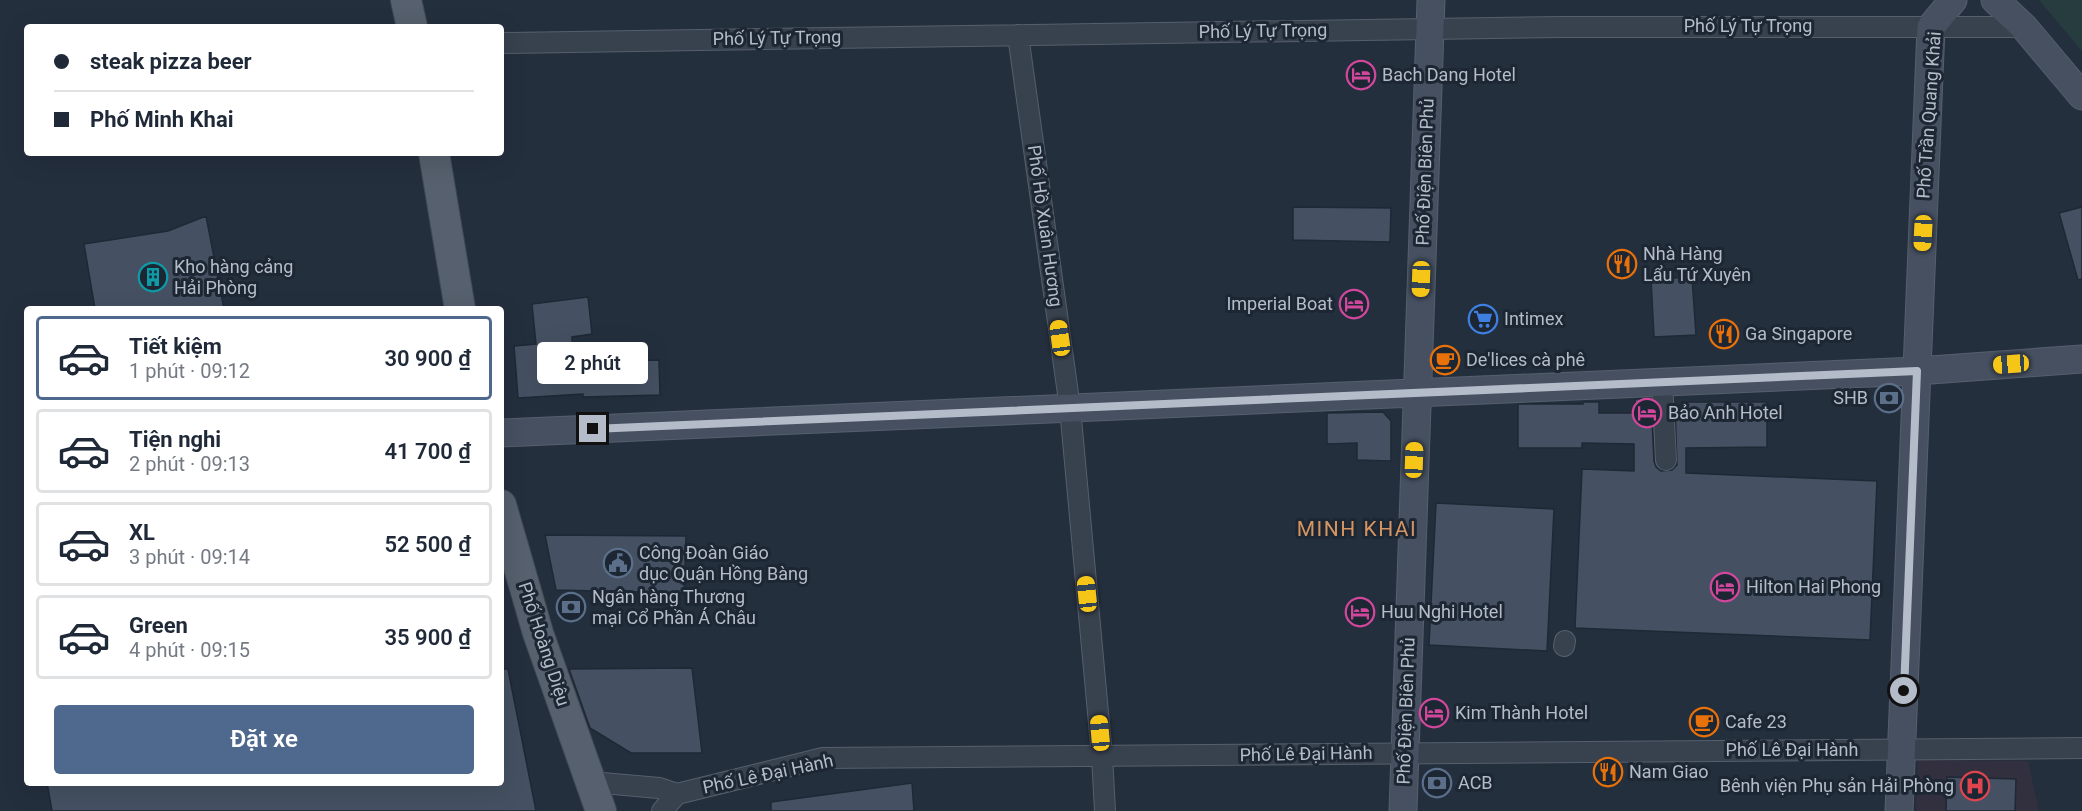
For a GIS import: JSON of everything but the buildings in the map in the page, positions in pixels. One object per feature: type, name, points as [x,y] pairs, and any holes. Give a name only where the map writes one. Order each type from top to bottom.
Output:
[{"type":"main road","points":[[406,0],[411,24]]},
{"type":"main road","points":[[434,156],[460,306]]},
{"type":"main road","name":"Phố Hoàng Diệu","points":[[504,515],[538,633],[601,811]]},
{"type":"street","name":"Phố Điện Biên Phủ","points":[[1403,811],[1431,0]]},
{"type":"street","name":"Phố Trần Quang Khải","points":[[1899,811],[1931,27],[1953,0]]},
{"type":"street","points":[[1967,0],[1973,0]]},
{"type":"street","points":[[1995,0],[2024,27],[2082,96]]},
{"type":"street","name":"Phố Lý Tự Trọng","points":[[504,43],[1430,29],[2024,27]]},
{"type":"street","name":"Phố Hồ Xuân Hương","points":[[1018,35],[1070,408],[1105,811]]},
{"type":"street","points":[[504,433],[1917,371],[2082,359]]},
{"type":"street","points":[[1662,382],[1666,460]]},
{"type":"street","name":"Phố Lê Đại Hành","points":[[662,811],[678,795],[823,758],[2082,748]]},
{"type":"street","name":"Phố Lê Đại Hành","points":[[591,782],[659,788],[678,795]]},
{"type":"shaded area","name":"Bênh viện Phụ sản Hải Phòng","points":[[1918,760],[2028,761],[2039,811],[1916,811]]},
{"type":"green space","points":[[2039,0],[2082,0],[2082,51]]},
{"type":"place","name":"Bach Dang Hotel","points":[[1361,75]]},
{"type":"place","name":"Nhà Hàng Lẩu Tứ Xuyên","points":[[1622,264]]},
{"type":"place","name":"Kho hàng cảng Hải Phòng","points":[[153,277]]},
{"type":"place","name":"Imperial Boat","points":[[1354,304]]},
{"type":"place","name":"Intimex","points":[[1483,319]]},
{"type":"place","name":"Ga Singapore","points":[[1724,334]]},
{"type":"place","name":"De'lices cà phê","points":[[1445,360]]},
{"type":"place","name":"SHB","points":[[1889,398]]},
{"type":"place","name":"Bảo Anh Hotel","points":[[1647,413]]},
{"type":"place","name":"Công Đoàn Giáo dục Quận Hồng Bàng","points":[[618,563]]},
{"type":"place","name":"Hilton Hai Phong","points":[[1725,587]]},
{"type":"place","name":"Ngân hàng Thương mại Cổ Phần Á Châu","points":[[571,607]]},
{"type":"place","name":"Huu Nghi Hotel","points":[[1360,612]]},
{"type":"place","name":"Kim Thành Hotel","points":[[1434,713]]},
{"type":"place","name":"Cafe 23","points":[[1704,722]]},
{"type":"place","name":"Nam Giao","points":[[1608,772]]},
{"type":"place","name":"ACB","points":[[1437,783]]},
{"type":"place","name":"Bênh viện Phụ sản Hải Phòng","points":[[1975,786]]},
{"type":"district","name":"MINH KHAI","points":[[1357,529]]},
{"type":"route","points":[[593,429],[1917,371],[1904,691]]}]
